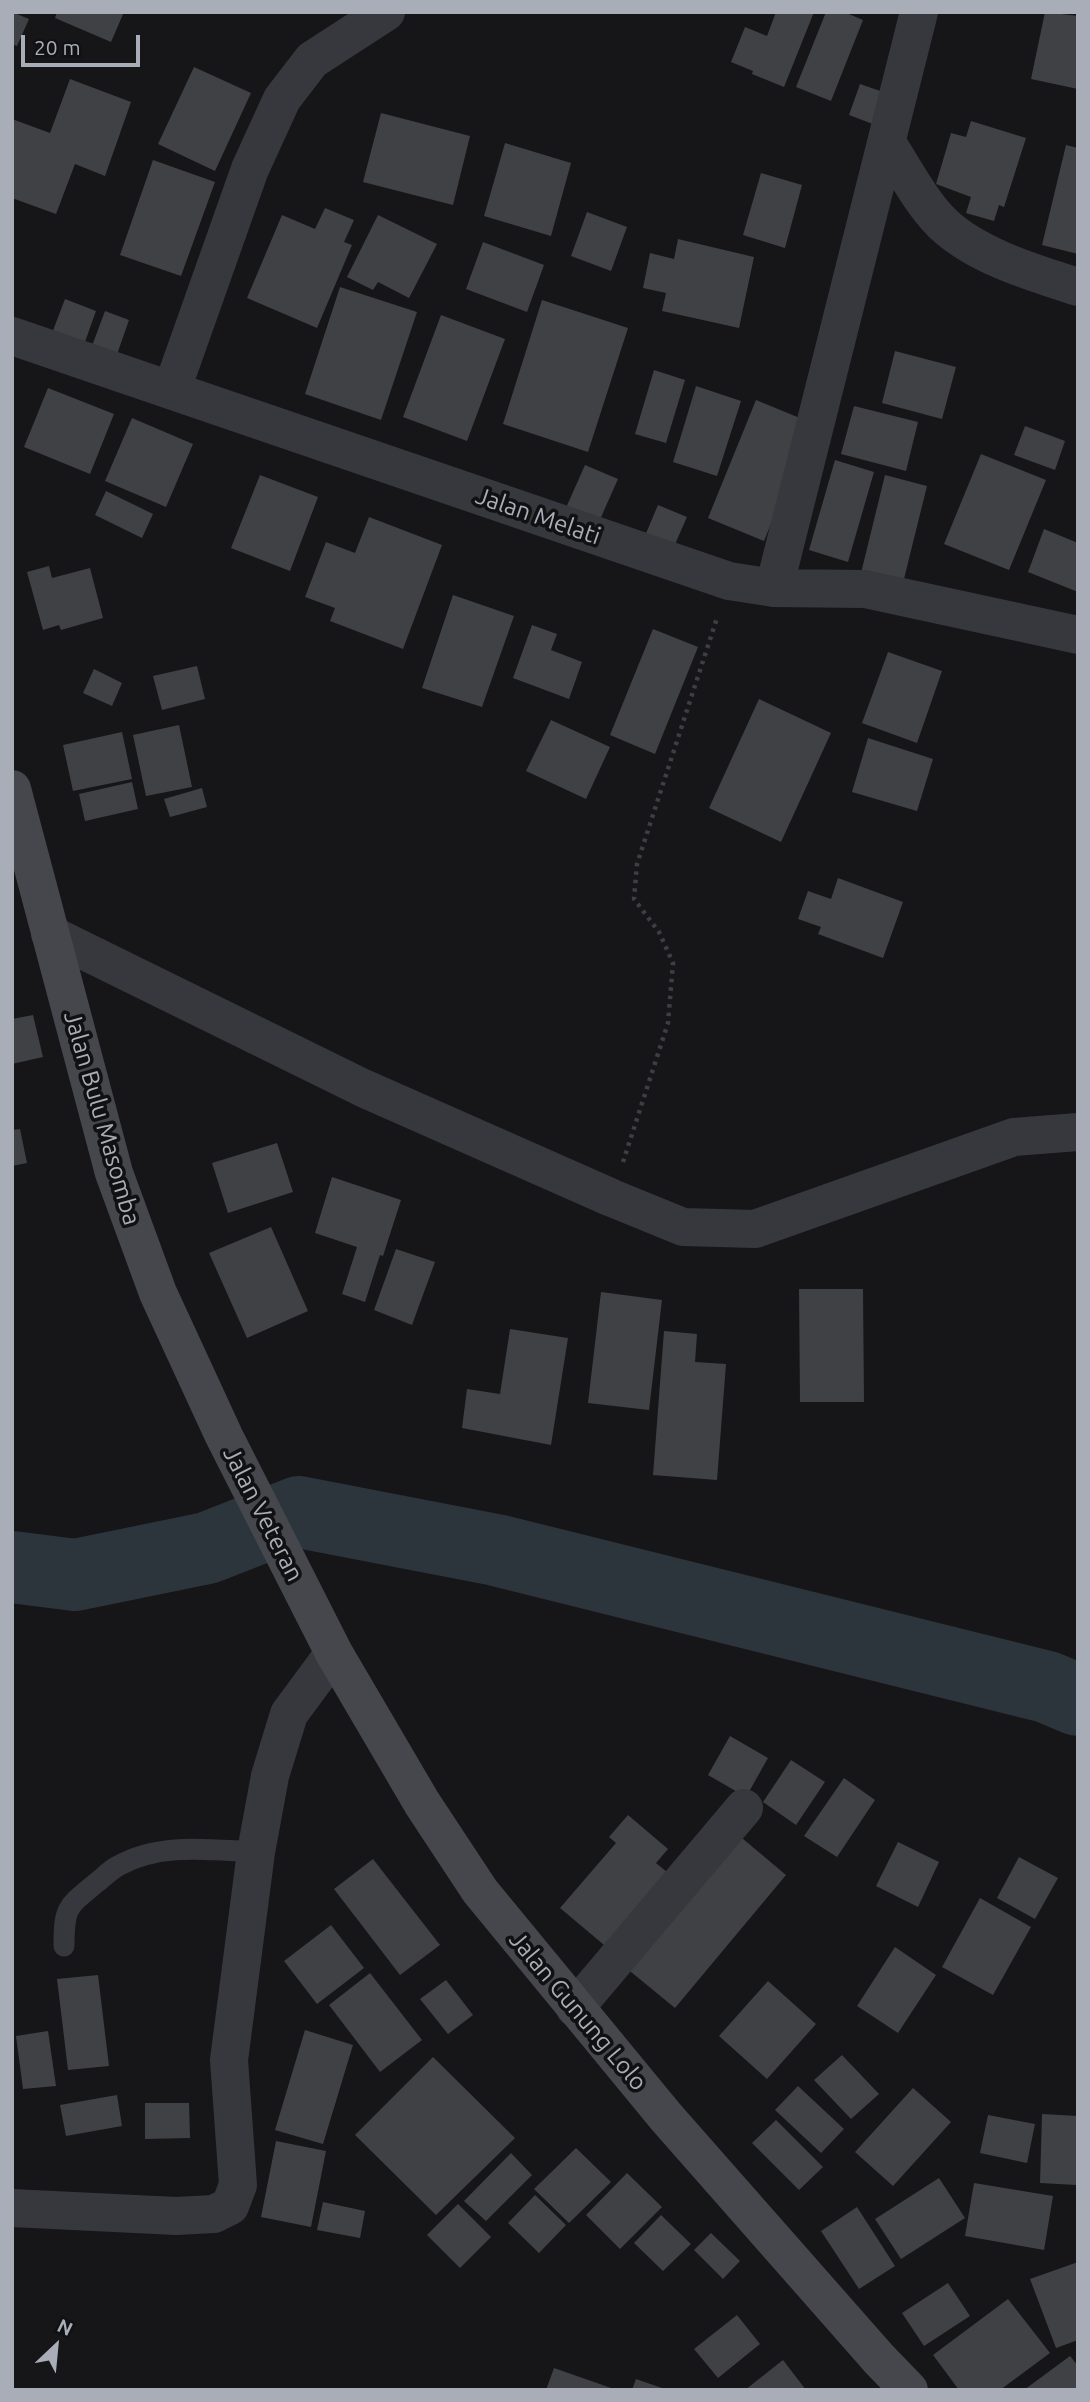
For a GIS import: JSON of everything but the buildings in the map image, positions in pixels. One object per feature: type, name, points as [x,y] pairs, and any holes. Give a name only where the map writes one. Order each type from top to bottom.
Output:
[{"type":"street","points":[[172,389],[250,169],[282,99],[312,60],[386,12]]},
{"type":"street","points":[[774,588],[919,12]]},
{"type":"street","points":[[887,143],[942,223],[974,247],[1078,287]]},
{"type":"street","name":"Jalan Melati","points":[[12,336],[729,581],[774,588],[865,589],[1078,635]]},
{"type":"street","name":"Jalan Bulu Masomba","points":[[12,789],[114,1173],[158,1293],[224,1436]]},
{"type":"street","points":[[50,934],[363,1088],[683,1227],[755,1228],[1014,1137],[1078,1132]]},
{"type":"street","name":"Jalan Veteran","points":[[224,1436],[302,1592]]},
{"type":"street","name":"Jalan Gunung Lolo","points":[[302,1592],[334,1653],[422,1803],[480,1891],[666,2117],[909,2390]]},
{"type":"street","points":[[12,2207],[176,2216],[214,2214],[230,2206],[238,2185],[229,2060],[256,1852],[270,1776],[289,1714],[334,1653]]},
{"type":"street","points":[[575,2008],[744,1808]]},
{"type":"lane","points":[[64,1946],[64,1921],[71,1904],[117,1866],[151,1853],[183,1849],[256,1852]]},
{"type":"path","points":[[611,1198],[668,1023],[673,963],[659,932],[634,899],[637,864],[729,581]]},
{"type":"waterway","points":[[12,1567],[75,1575],[207,1548],[299,1512],[496,1550],[1047,1687],[1078,1700]]}]
